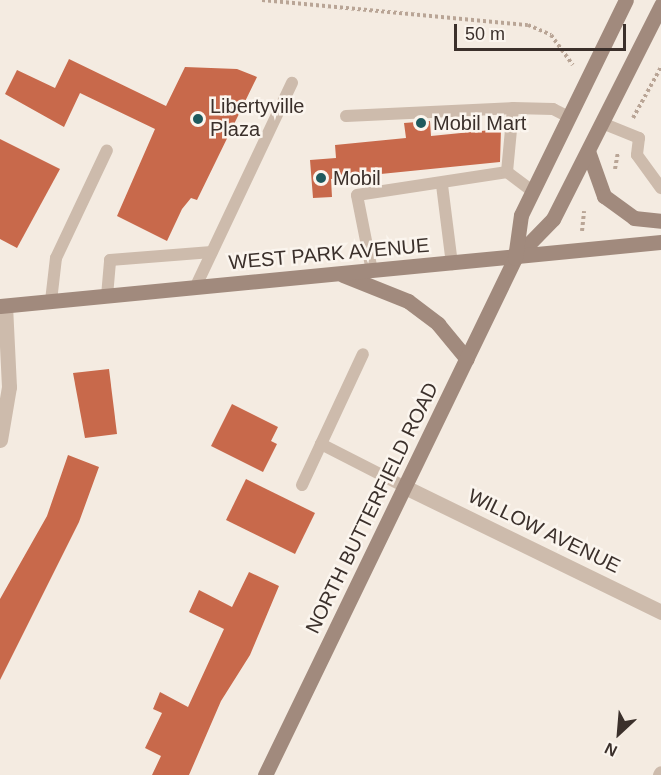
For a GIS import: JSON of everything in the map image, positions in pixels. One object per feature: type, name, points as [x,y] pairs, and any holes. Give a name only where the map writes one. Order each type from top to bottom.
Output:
[{"type":"main road","points":[[515,258],[521,215],[626,0]]},
{"type":"main road","points":[[515,258],[553,219],[661,4]]},
{"type":"main road","points":[[588,151],[604,196],[634,218],[661,221]]},
{"type":"main road","name":"WEST PARK AVENUE","points":[[2,306],[515,258],[661,242]]},
{"type":"main road","name":"NORTH BUTTERFIELD ROAD","points":[[265,775],[407,488],[515,258]]},
{"type":"main road","points":[[340,274],[408,301],[438,324],[467,359]]},
{"type":"street","points":[[0,440],[9,387],[2,306]]},
{"type":"street","name":"WILLOW AVENUE","points":[[407,488],[661,612]]},
{"type":"lane","points":[[195,288],[292,83]]},
{"type":"lane","points":[[346,116],[513,108],[553,109],[569,117]]},
{"type":"lane","points":[[507,172],[513,108]]},
{"type":"lane","points":[[602,123],[639,138],[637,155],[661,188]]},
{"type":"lane","points":[[51,301],[56,258],[107,150]]},
{"type":"lane","points":[[372,271],[357,195],[442,185],[507,172],[532,191]]},
{"type":"lane","points":[[442,185],[452,264]]},
{"type":"lane","points":[[107,296],[110,260],[212,252]]},
{"type":"lane","points":[[302,485],[363,354]]},
{"type":"lane","points":[[321,444],[407,488]]},
{"type":"path","points":[[262,0],[528,25],[551,35],[564,51],[574,66],[569,77]]},
{"type":"path","points":[[582,231],[584,211]]},
{"type":"building","name":"Libertyville Plaza","points":[[69,59],[166,106],[185,67],[237,69],[257,77],[197,200],[191,198],[182,209],[167,241],[117,216],[155,129],[80,93],[64,127],[5,94],[17,70],[55,88]]},
{"type":"building","name":"Mobil","points":[[430,121],[431,136],[501,129],[500,162],[331,179],[332,197],[313,198],[310,160],[336,158],[335,145],[406,138],[404,123]]},
{"type":"building","points":[[0,139],[60,169],[17,248],[0,239]]},
{"type":"building","points":[[109,369],[117,434],[85,438],[73,373]]},
{"type":"building","points":[[232,404],[278,427],[271,441],[277,444],[263,472],[211,446]]},
{"type":"building","points":[[68,455],[99,467],[79,522],[0,680],[0,599],[47,516]]},
{"type":"building","points":[[246,479],[315,513],[295,554],[226,520]]},
{"type":"building","points":[[249,572],[279,586],[250,655],[221,701],[189,775],[152,775],[161,756],[145,748],[162,713],[153,709],[160,692],[188,707],[224,629],[189,612],[199,590],[232,607]]},
{"type":"place","name":"Libertyville Plaza","points":[[198,119]]},
{"type":"place","name":"Mobil Mart","points":[[421,123]]},
{"type":"place","name":"Mobil","points":[[321,178]]}]
